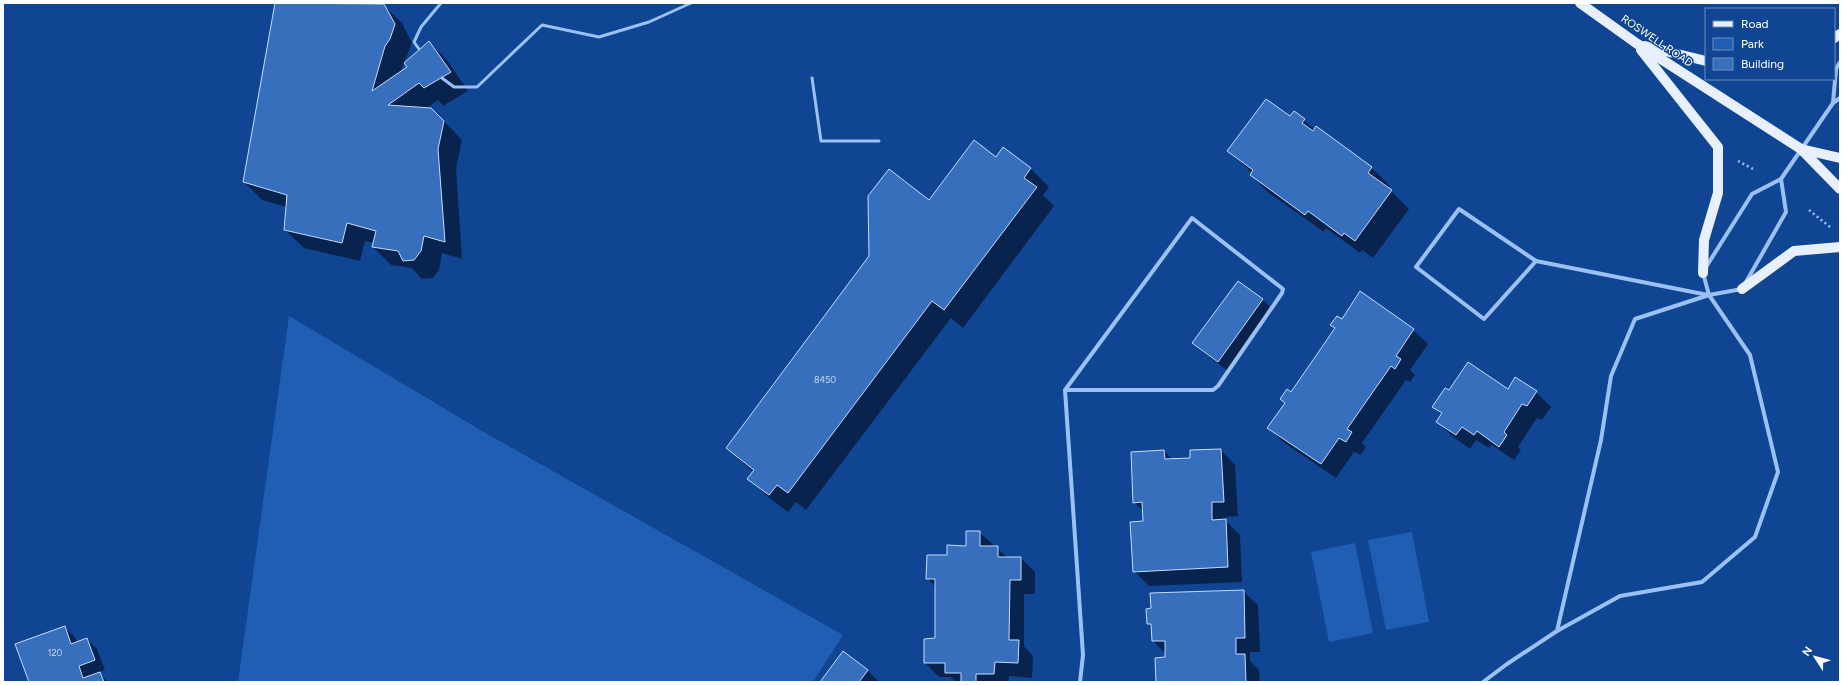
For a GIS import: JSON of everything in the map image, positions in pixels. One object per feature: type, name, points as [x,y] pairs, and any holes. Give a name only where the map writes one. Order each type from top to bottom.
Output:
[{"type":"main road","name":"ROSWELL ROAD","points":[[1580,3],[1636,43],[1801,149],[1840,189]]},
{"type":"main road","points":[[1636,43],[1705,61]]},
{"type":"main road","points":[[1636,43],[1718,147],[1718,193],[1704,240],[1703,273]]},
{"type":"main road","name":"ROSWELL ROAD","points":[[1801,149],[1840,158]]},
{"type":"main road","points":[[1742,289],[1794,251],[1840,247]]},
{"type":"street","points":[[1833,103],[1836,69],[1840,62]]},
{"type":"street","points":[[1484,682],[1506,664],[1557,631],[1620,596],[1702,582],[1755,537],[1778,472],[1750,355],[1709,295],[1703,273],[1752,194],[1780,179],[1833,103],[1840,98]]},
{"type":"street","points":[[1557,631],[1601,440],[1611,376],[1635,320],[1709,295],[1742,289],[1786,212],[1780,179]]},
{"type":"street","points":[[1536,261],[1484,319],[1416,267],[1459,208],[1536,261],[1709,295]]},
{"type":"street","points":[[1065,390],[1213,390],[1218,386],[1282,293],[1283,289],[1192,218],[1065,390],[1083,655],[1080,682]]},
{"type":"lane","points":[[419,49],[414,42],[421,27],[441,3]]},
{"type":"lane","points":[[442,78],[454,87],[477,87],[542,25],[599,38],[649,22],[690,3]]},
{"type":"lane","points":[[812,78],[821,141],[879,141]]},
{"type":"path","points":[[1737,161],[1755,170]]},
{"type":"path","points":[[1809,210],[1830,228]]},
{"type":"green space","points":[[289,316],[489,435],[843,635],[813,682],[238,682]]},
{"type":"green space","points":[[1412,532],[1429,622],[1386,630],[1368,540]]},
{"type":"green space","points":[[1355,543],[1373,633],[1329,642],[1311,552]]},
{"type":"building","points":[[275,3],[384,4],[395,24],[390,39],[385,46],[372,91],[407,67],[404,63],[429,41],[451,72],[424,88],[419,83],[388,105],[431,108],[444,121],[438,149],[445,242],[424,236],[421,251],[414,260],[403,261],[398,251],[372,247],[376,231],[347,223],[342,243],[284,230],[287,195],[243,182]]},
{"type":"building","points":[[1266,99],[1290,116],[1294,111],[1305,119],[1302,123],[1313,131],[1316,126],[1372,167],[1368,173],[1392,190],[1355,241],[1344,233],[1342,236],[1308,211],[1305,215],[1250,175],[1253,170],[1227,151]]},
{"type":"building","points":[[974,140],[996,157],[1003,147],[1031,168],[1024,178],[1037,187],[944,310],[932,301],[788,493],[777,485],[769,495],[747,479],[754,470],[726,448],[869,256],[868,196],[889,169],[929,200]]},
{"type":"building","points":[[1238,281],[1263,299],[1218,362],[1192,343]]},
{"type":"building","points":[[1360,291],[1414,329],[1396,356],[1401,359],[1395,369],[1391,366],[1347,429],[1352,432],[1346,442],[1339,438],[1321,464],[1267,428],[1285,403],[1280,399],[1287,389],[1291,392],[1335,328],[1330,325],[1337,316],[1342,319]]},
{"type":"building","points":[[1468,362],[1508,389],[1515,377],[1537,391],[1527,406],[1522,404],[1504,432],[1507,435],[1499,447],[1477,431],[1474,435],[1462,427],[1456,435],[1436,422],[1442,413],[1432,407],[1445,388],[1449,390]]},
{"type":"building","points":[[1221,449],[1224,502],[1212,502],[1212,520],[1226,519],[1228,567],[1133,572],[1130,522],[1143,521],[1142,502],[1133,503],[1131,452],[1164,450],[1165,459],[1190,458],[1190,450]]},
{"type":"building","points":[[966,531],[980,531],[980,546],[998,546],[998,557],[1021,557],[1021,580],[1010,580],[1009,640],[1019,640],[1018,663],[995,662],[994,674],[976,674],[976,682],[961,682],[961,673],[945,673],[945,663],[924,663],[924,639],[935,638],[935,579],[926,579],[927,555],[947,555],[947,545],[966,546]]},
{"type":"building","points":[[1244,590],[1245,638],[1236,638],[1236,654],[1245,654],[1246,682],[1156,682],[1155,658],[1165,657],[1165,641],[1152,641],[1151,624],[1147,624],[1146,609],[1151,608],[1150,593]]},
{"type":"building","points":[[65,626],[71,644],[87,638],[95,660],[79,666],[83,678],[100,672],[104,682],[29,682],[15,644]]},
{"type":"building","points":[[843,651],[868,670],[859,682],[820,682]]}]
